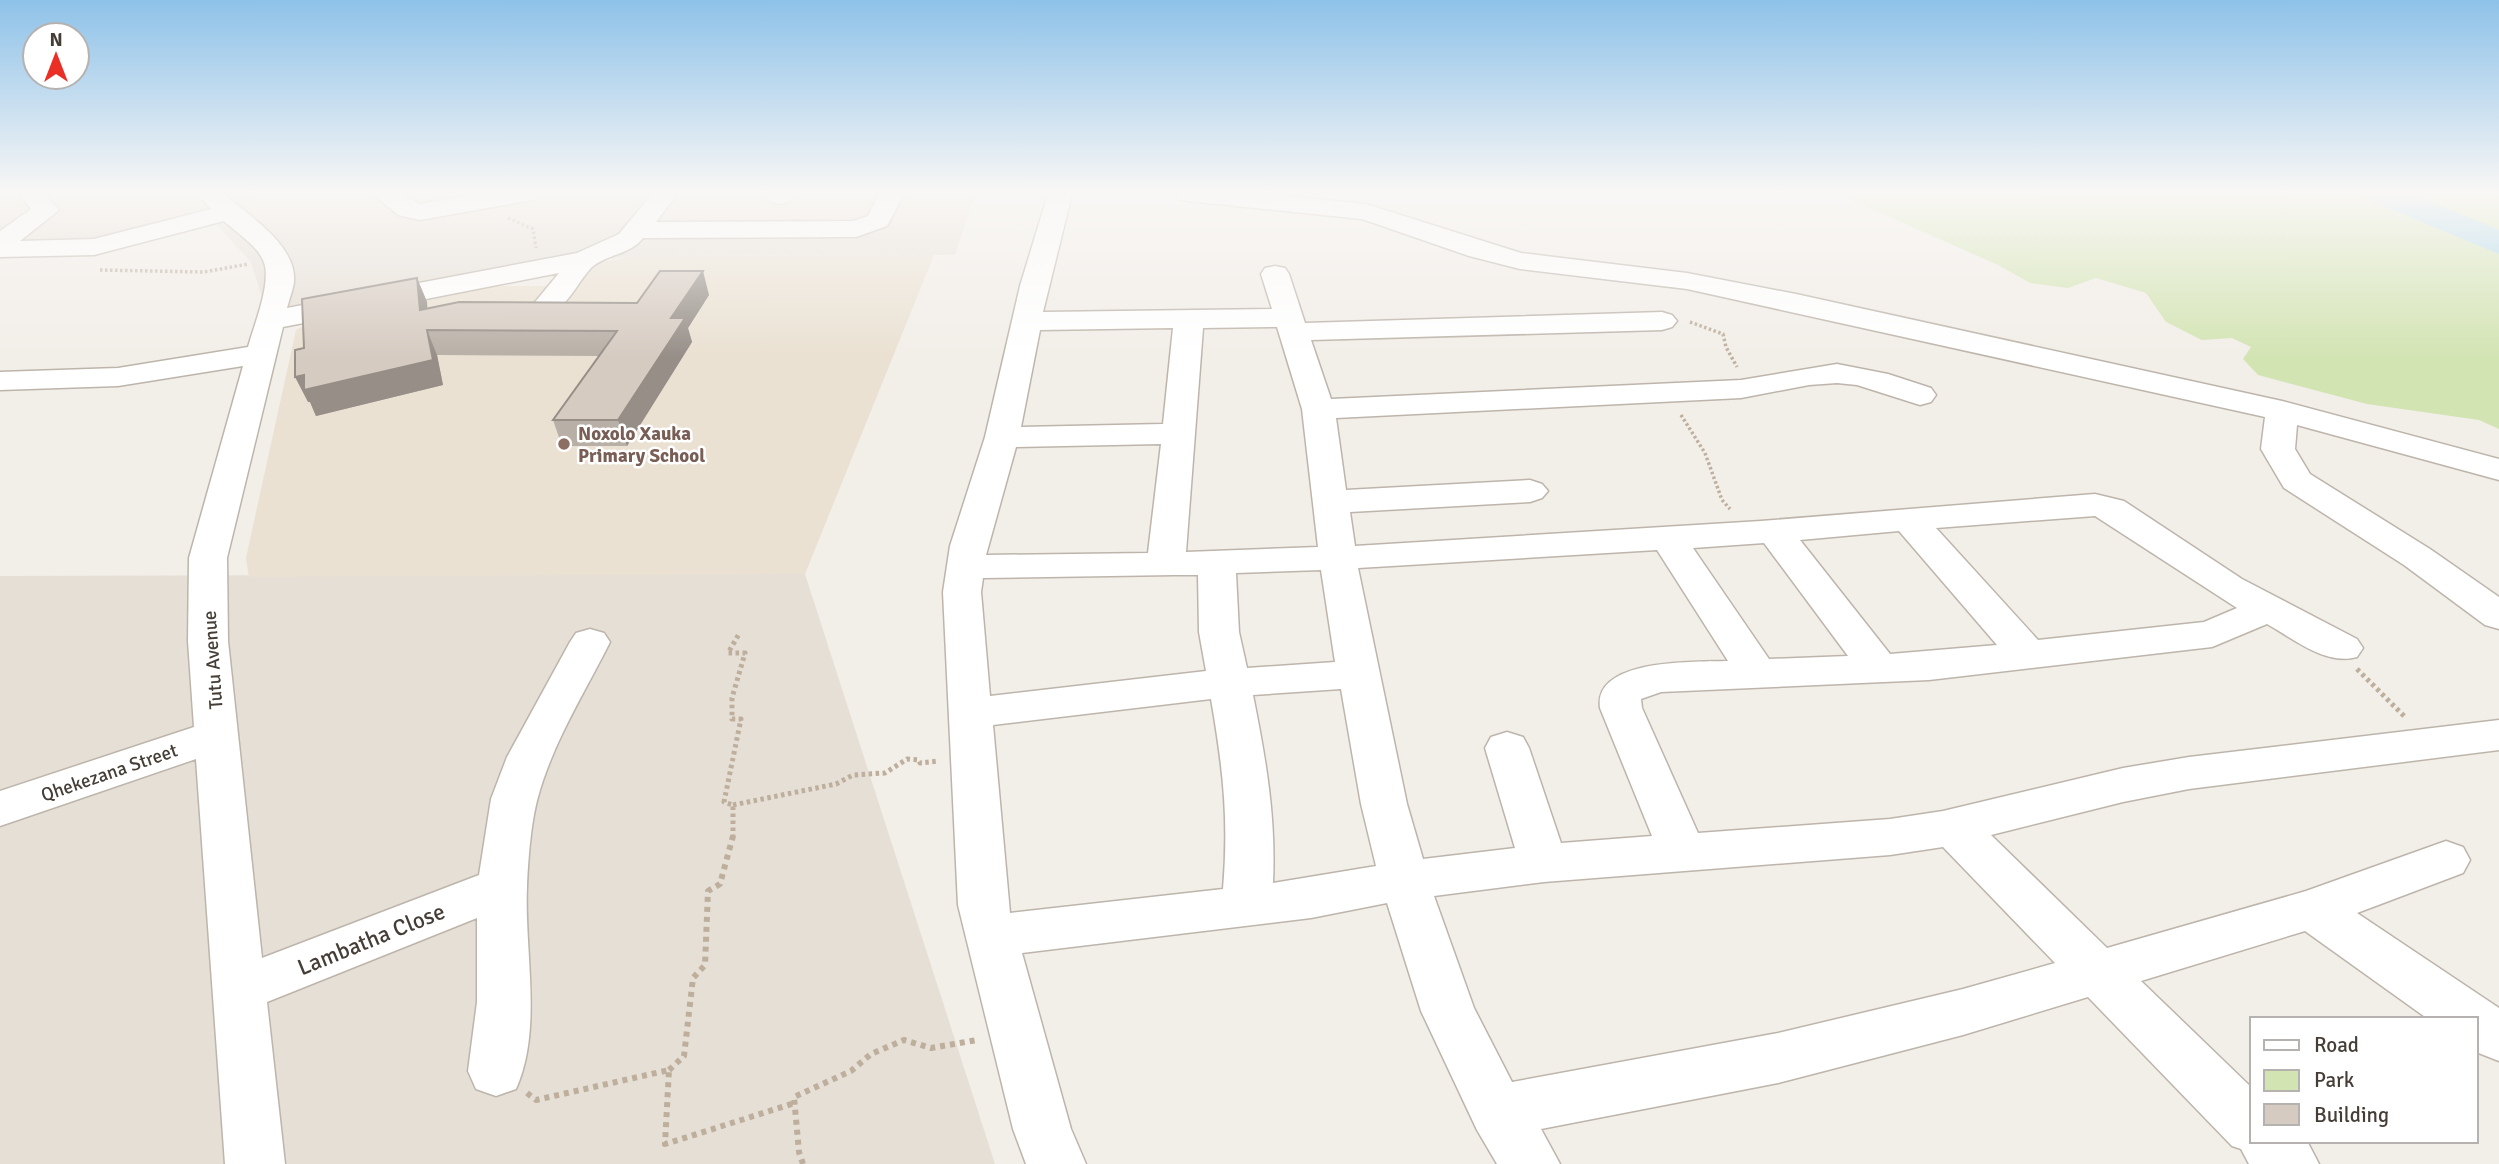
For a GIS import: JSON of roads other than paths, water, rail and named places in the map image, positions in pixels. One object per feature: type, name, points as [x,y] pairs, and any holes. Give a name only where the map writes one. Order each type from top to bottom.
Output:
[{"type":"street","points":[[0,249],[32,248]]},
{"type":"street","name":"Tutu Avenue","points":[[256,1164],[208,642],[208,558],[280,281],[278,262],[269,248]]},
{"type":"street","points":[[0,381],[118,377],[266,337],[584,260],[613,248]]},
{"type":"street","points":[[1044,248],[1002,437],[966,566],[962,593],[983,905],[1042,1129],[1056,1164]]},
{"type":"street","points":[[1473,248],[1520,261],[1687,281],[1941,333],[2282,411],[2499,470]]},
{"type":"street","points":[[545,307],[584,260]]},
{"type":"street","points":[[1275,274],[1318,409],[1338,560],[1358,674],[1384,804],[1404,880],[1448,1011],[1497,1111],[1530,1164]]},
{"type":"street","points":[[1027,321],[1189,319],[1291,325],[1662,321]]},
{"type":"street","points":[[1166,565],[1189,319]]},
{"type":"street","points":[[1318,409],[1668,393],[1750,387],[1807,375],[1836,374],[1864,377],[1920,395]]},
{"type":"street","points":[[2282,411],[2278,449],[2296,481],[2417,557],[2498,613]]},
{"type":"street","points":[[1002,437],[1178,434]]},
{"type":"street","points":[[1331,502],[1530,491]]},
{"type":"street","points":[[966,566],[1166,565],[1338,560],[2103,506],[2267,609],[2343,648]]},
{"type":"street","points":[[1910,521],[2028,655]]},
{"type":"street","points":[[1760,532],[1878,667]]},
{"type":"street","points":[[1667,537],[1756,672]]},
{"type":"street","points":[[1217,564],[1219,632],[1247,777],[1251,844],[1247,906]]},
{"type":"street","points":[[1683,852],[1621,708],[1619,695],[1629,687],[1660,678],[1929,666],[2212,634],[2267,609]]},
{"type":"street","points":[[496,1071],[504,1002],[502,887],[514,799],[529,757],[590,642]]},
{"type":"street","points":[[971,713],[1228,683],[1358,674]]},
{"type":"street","name":"Qhekezana Street","points":[[0,809],[218,735]]},
{"type":"street","points":[[990,936],[1311,898],[1404,880],[1544,863],[1824,844],[1953,827],[2111,788],[2189,772],[2499,735]]},
{"type":"street","points":[[1507,748],[1544,863]]},
{"type":"street","points":[[1953,827],[2250,1126]]},
{"type":"street","points":[[1497,1111],[1778,1058],[1963,1012],[2312,909],[2446,860]]},
{"type":"street","name":"Lambatha Close","points":[[239,990],[502,887]]},
{"type":"street","points":[[2312,909],[2468,1017]]},
{"type":"street","points":[[2478,1023],[2499,1037]]},
{"type":"street","points":[[2268,1143],[2289,1164]]},
{"type":"place","name":"Noxolo Xauka Primary School","points":[[564,444]]}]
